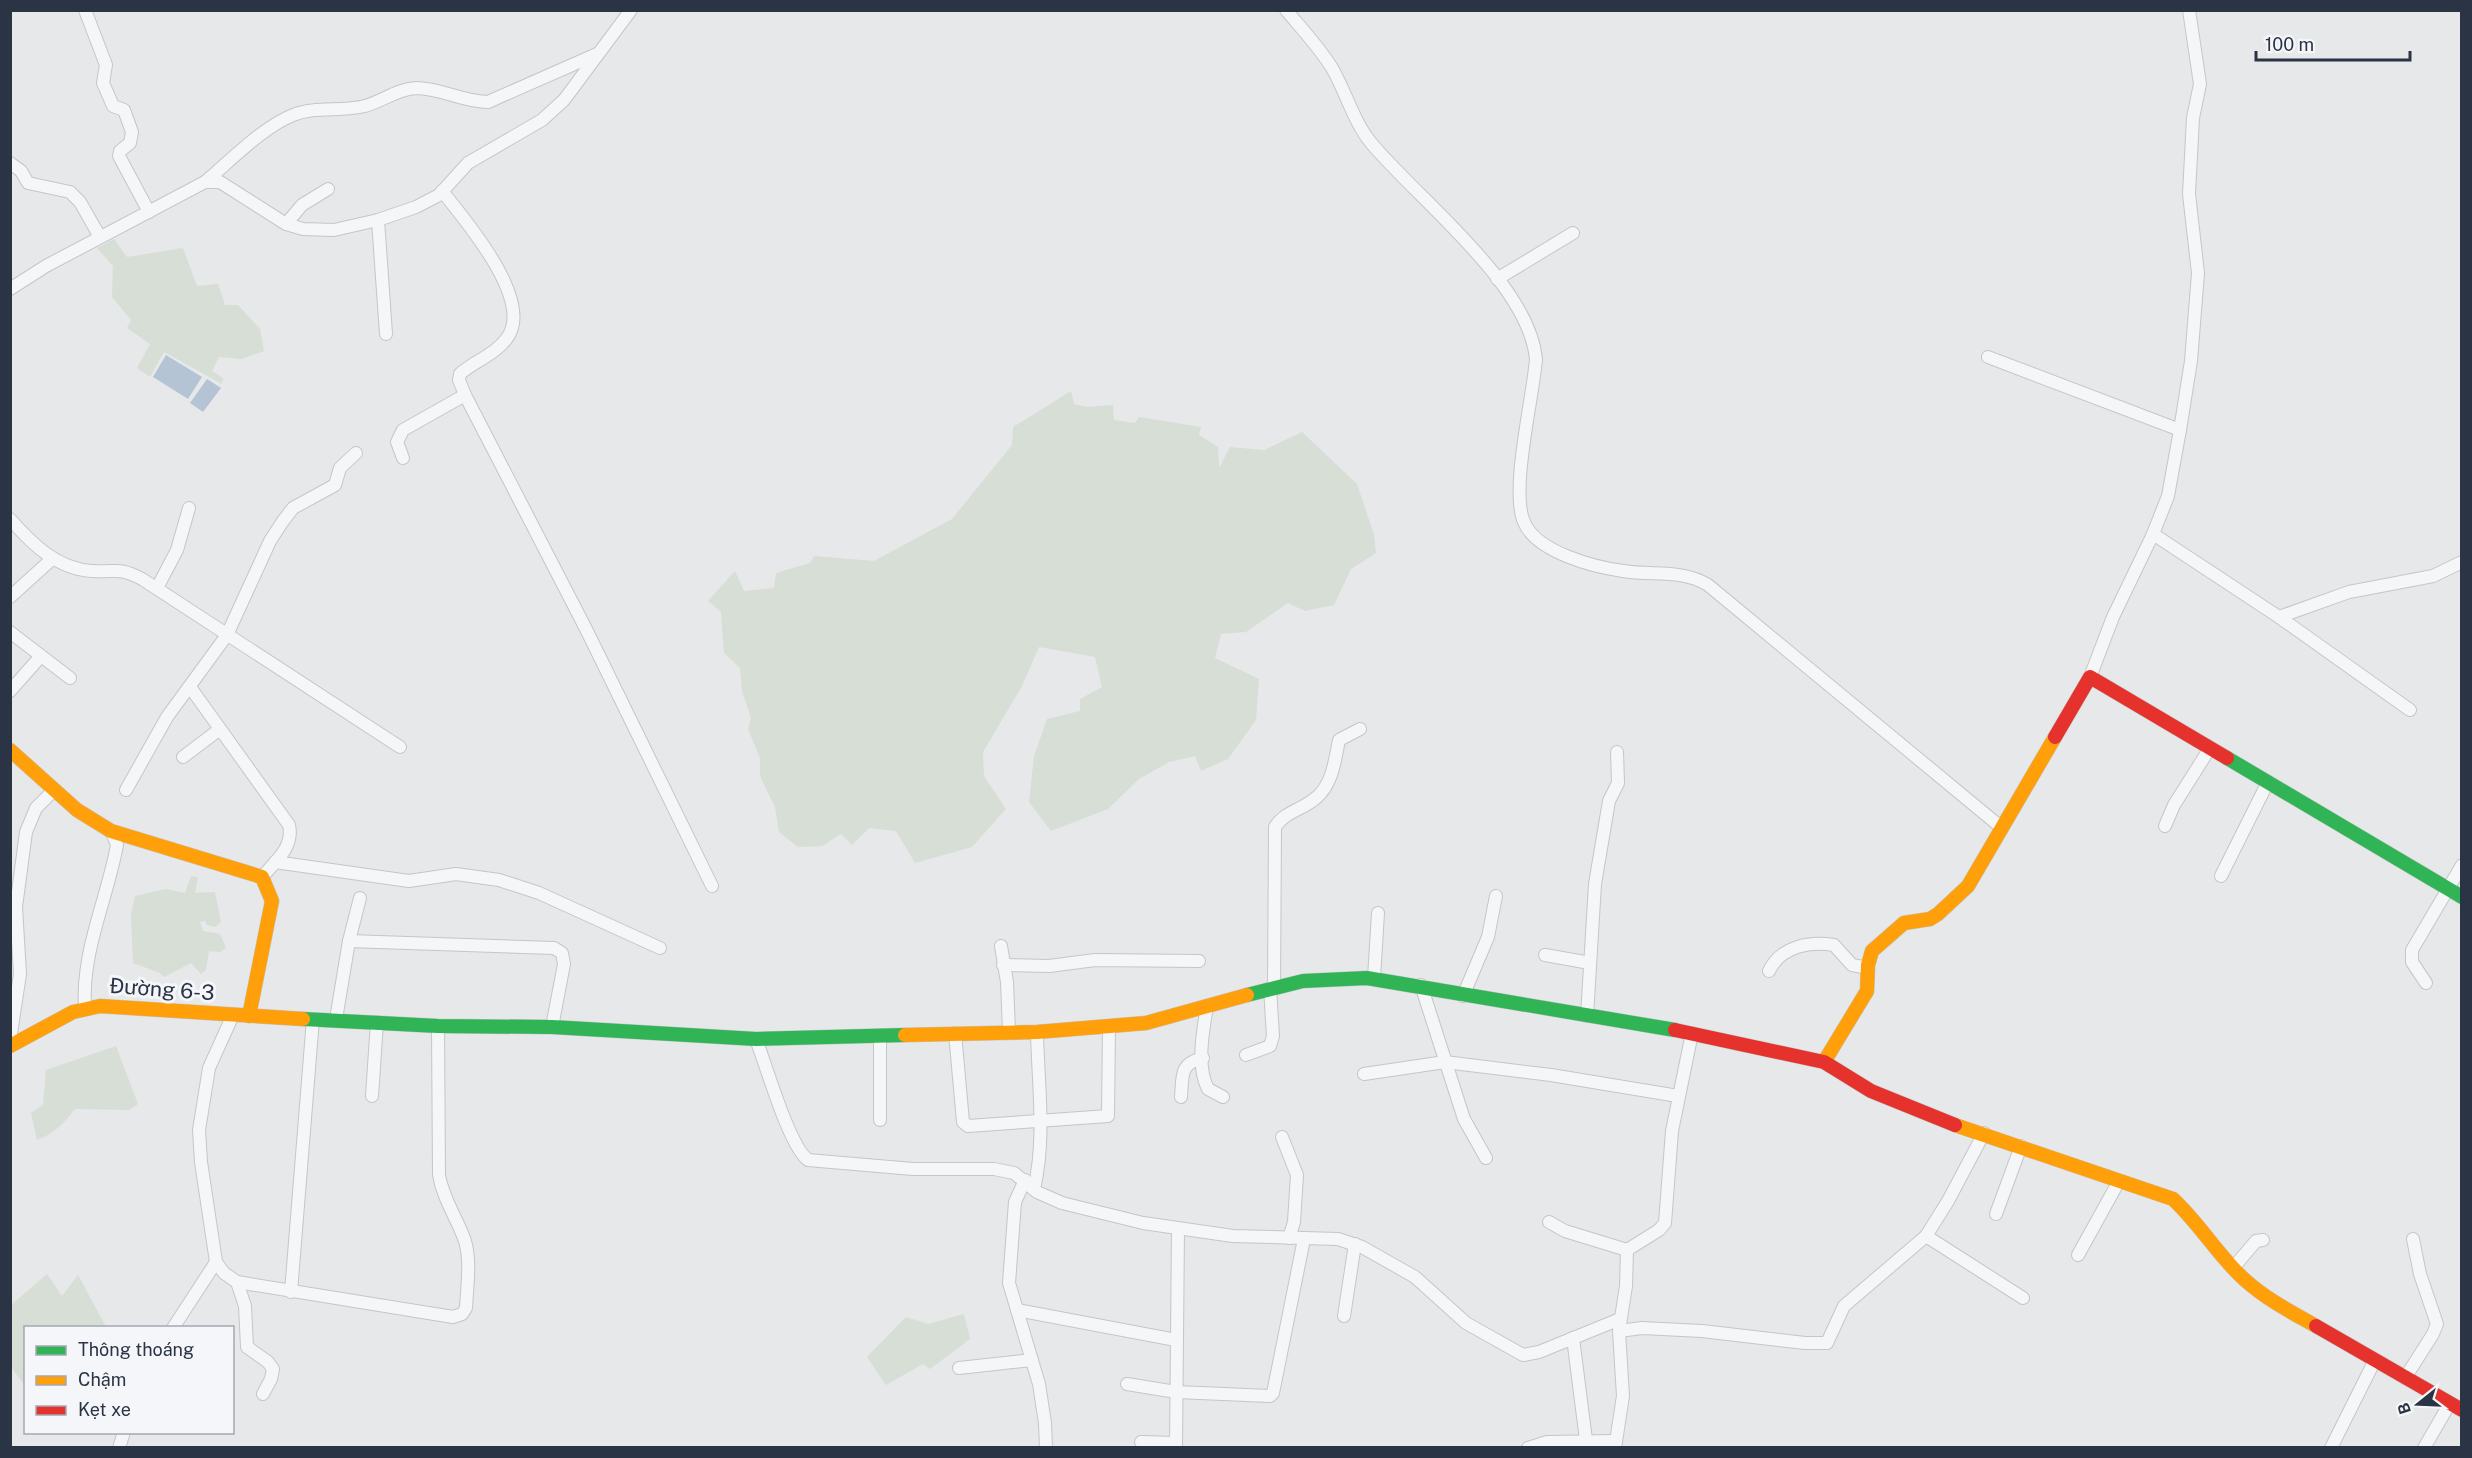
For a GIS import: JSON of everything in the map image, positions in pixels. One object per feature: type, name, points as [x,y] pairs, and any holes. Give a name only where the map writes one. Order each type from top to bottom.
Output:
[{"type":"street","points":[[85,10],[106,64],[102,80],[104,88],[113,106],[124,110],[132,132],[130,143],[118,153],[120,162],[148,212]]},
{"type":"street","points":[[205,182],[220,182],[286,224],[303,229],[334,230],[378,220],[416,207],[442,191],[468,163],[542,120],[564,100],[631,10]]},
{"type":"street","points":[[1286,10],[1332,68],[1371,143],[1446,220],[1497,279],[1527,326],[1535,347],[1533,395],[1520,488],[1524,523],[1534,537],[1560,553],[1593,565],[1624,572],[1689,576],[1708,585],[2002,828]]},
{"type":"street","points":[[1824,1062],[1868,991],[1869,962],[1894,929],[1904,923],[1930,919],[1938,915],[1968,886],[2090,677],[2113,617],[2153,534],[2168,496],[2191,361],[2198,273],[2189,195],[2193,118],[2200,84],[2189,10]]},
{"type":"street","points":[[10,289],[46,266],[205,182],[271,128],[293,115],[312,111],[341,111],[367,106],[405,89],[428,89],[476,102],[488,102],[597,54]]},
{"type":"street","points":[[10,163],[21,171],[28,183],[70,192],[80,202],[100,237]]},
{"type":"street","points":[[286,224],[302,205],[328,189]]},
{"type":"street","points":[[442,191],[490,255],[512,304],[515,317],[507,339],[460,375],[459,380],[591,639],[712,886]]},
{"type":"street","points":[[378,220],[386,334]]},
{"type":"street","points":[[1497,279],[1573,233]]},
{"type":"street","points":[[1988,357],[2180,430]]},
{"type":"street","points":[[403,458],[397,442],[403,430],[465,395]]},
{"type":"street","points":[[126,790],[166,717],[227,635],[270,542],[283,521],[293,508],[335,485],[340,468],[356,453]]},
{"type":"street","points":[[157,588],[177,550],[189,508]]},
{"type":"street","points":[[10,519],[28,540],[52,559],[83,570],[126,571],[157,588],[400,747]]},
{"type":"street","points":[[2153,534],[2279,617],[2410,710]]},
{"type":"street","points":[[10,597],[52,559]]},
{"type":"street","points":[[2279,617],[2349,592],[2433,576],[2462,562]]},
{"type":"street","points":[[10,632],[70,678]]},
{"type":"street","points":[[10,691],[41,656]]},
{"type":"street","points":[[2090,677],[2462,897]]},
{"type":"street","points":[[190,687],[289,825],[291,836],[289,845],[262,877]]},
{"type":"street","points":[[183,757],[220,729]]},
{"type":"street","points":[[1246,1055],[1270,1046],[1273,1036],[1275,827],[1283,816],[1317,797],[1329,783],[1340,740],[1360,729]]},
{"type":"street","points":[[2165,826],[2174,805],[2210,748]]},
{"type":"street","points":[[10,750],[77,810],[111,831],[262,877]]},
{"type":"street","points":[[1587,1016],[1595,884],[1608,818],[1609,801],[1618,783],[1617,752]]},
{"type":"street","points":[[2221,876],[2268,782]]},
{"type":"street","points":[[10,1040],[20,974],[13,930],[26,832],[36,808],[54,790]]},
{"type":"street","points":[[85,1008],[83,988],[88,959],[117,845],[111,831]]},
{"type":"street","points":[[275,862],[409,881],[456,874],[500,880],[538,893],[660,948]]},
{"type":"street","points":[[2426,983],[2412,962],[2411,954],[2462,865]]},
{"type":"street","points":[[249,1016],[272,901],[262,877]]},
{"type":"street","points":[[1462,996],[1488,937],[1496,896]]},
{"type":"street","points":[[336,1019],[349,941],[360,898]]},
{"type":"street","points":[[1374,978],[1378,913]]},
{"type":"street","points":[[349,941],[554,948],[562,953],[564,964],[552,1027]]},
{"type":"street","points":[[1769,971],[1774,962],[1802,945],[1834,945],[1852,965],[1869,962]]},
{"type":"street","points":[[1001,946],[1007,982],[1008,1032]]},
{"type":"street","points":[[1545,955],[1590,963]]},
{"type":"street","points":[[1003,965],[1049,966],[1095,960],[1199,962]]},
{"type":"street","name":"Đường 6-3","points":[[10,1046],[85,1008],[100,1006],[438,1026],[552,1027],[756,1040],[1037,1032],[1146,1023],[1272,987],[1337,978],[1374,978],[1421,985],[1462,996],[1692,1033],[1824,1062],[1870,1091],[1938,1119],[2173,1199],[2193,1217],[2243,1279],[2269,1299],[2374,1362],[2456,1406]]},
{"type":"street","points":[[1421,985],[1464,1119],[1486,1158]]},
{"type":"street","points":[[1207,1006],[1203,1058],[1208,1089],[1223,1097]]},
{"type":"street","points":[[233,1015],[209,1068],[200,1130],[201,1162],[216,1262],[224,1273],[237,1282],[444,1316],[462,1314],[466,1308],[465,1242],[444,1197],[439,1175],[438,1026]]},
{"type":"street","points":[[291,1292],[313,1019]]},
{"type":"street","points":[[372,1096],[377,1022]]},
{"type":"street","points":[[956,1033],[964,1124],[1040,1121],[1108,1116],[1109,1026]]},
{"type":"street","points":[[1037,1032],[1040,1162],[1029,1185],[1015,1202],[1010,1268],[1011,1292],[1042,1400],[1046,1448]]},
{"type":"street","points":[[1549,1222],[1573,1233],[1627,1250],[1659,1230],[1665,1223],[1669,1153],[1678,1096],[1692,1033]]},
{"type":"street","points":[[880,1036],[880,1120]]},
{"type":"street","points":[[756,1040],[783,1113],[798,1147],[808,1160],[913,1169],[994,1169],[1014,1173],[1042,1195],[1082,1209],[1178,1229],[1233,1236],[1338,1239],[1355,1244],[1415,1277],[1466,1323],[1523,1355],[1539,1352],[1573,1338],[1619,1325],[1812,1344],[1827,1343],[1844,1306],[1926,1236],[1984,1133]]},
{"type":"street","points":[[1181,1096],[1185,1066],[1189,1061],[1203,1058]]},
{"type":"street","points":[[1364,1074],[1445,1062],[1678,1096]]},
{"type":"street","points":[[1282,1137],[1297,1175],[1294,1222],[1289,1238]]},
{"type":"street","points":[[1996,1214],[2021,1146]]},
{"type":"street","points":[[2078,1255],[2119,1181]]},
{"type":"street","points":[[1141,1442],[1176,1445],[1178,1229]]},
{"type":"street","points":[[1926,1236],[2023,1298]]},
{"type":"street","points":[[1126,1384],[1176,1392],[1269,1396],[1273,1393],[1304,1239]]},
{"type":"street","points":[[2234,1268],[2256,1241],[2263,1239]]},
{"type":"street","points":[[2405,1378],[2437,1324],[2420,1274],[2413,1239]]},
{"type":"street","points":[[1344,1316],[1355,1244]]},
{"type":"street","points":[[1528,1448],[1546,1442],[1586,1440],[1616,1444],[1623,1396],[1619,1325],[1626,1286],[1627,1250]]},
{"type":"street","points":[[174,1326],[216,1262]]},
{"type":"street","points":[[237,1282],[245,1306],[247,1347],[268,1362],[273,1369],[271,1380],[262,1394]]},
{"type":"street","points":[[1017,1310],[1176,1340]]},
{"type":"street","points":[[1573,1338],[1586,1440]]},
{"type":"street","points":[[959,1368],[1032,1360]]},
{"type":"street","points":[[2331,1448],[2344,1416],[2374,1362]]},
{"type":"street","points":[[2424,1448],[2456,1406]]},
{"type":"shaded area","points":[[114,239],[127,257],[183,248],[197,286],[218,284],[225,305],[238,305],[260,329],[264,351],[241,359],[219,357],[212,371],[223,378],[222,384],[164,352],[150,377],[137,368],[150,344],[127,328],[131,320],[112,297],[113,266],[97,248]]},
{"type":"shaded area","points":[[1071,391],[1074,404],[1087,407],[1113,405],[1114,420],[1135,423],[1139,417],[1201,427],[1199,435],[1218,447],[1219,468],[1230,447],[1264,450],[1302,432],[1357,484],[1374,535],[1376,553],[1351,569],[1334,605],[1305,611],[1288,603],[1246,632],[1221,634],[1215,658],[1259,679],[1256,720],[1228,759],[1201,771],[1195,756],[1169,762],[1139,779],[1108,809],[1051,831],[1029,802],[1034,756],[1047,719],[1080,711],[1080,699],[1102,687],[1095,657],[1039,647],[1022,686],[983,752],[984,776],[1006,809],[972,847],[915,863],[896,831],[869,828],[852,845],[841,834],[822,846],[798,847],[779,832],[775,807],[760,776],[760,758],[748,729],[751,718],[742,691],[740,668],[724,653],[721,612],[708,601],[735,571],[744,591],[774,588],[776,573],[810,563],[814,556],[874,561],[952,519],[1012,445],[1013,427]]},
{"type":"shaded area","points":[[191,876],[198,877],[195,893],[215,892],[221,922],[215,927],[207,925],[205,921],[200,922],[203,931],[220,934],[226,948],[220,952],[209,951],[206,970],[201,974],[191,963],[164,977],[160,973],[133,963],[131,915],[135,896],[166,889],[185,893]]},
{"type":"shaded area","points":[[116,1046],[138,1104],[129,1110],[75,1109],[58,1128],[37,1140],[31,1113],[43,1105],[46,1070]]},
{"type":"shaded area","points":[[47,1274],[62,1296],[78,1275],[105,1326],[24,1326],[24,1385],[11,1367],[11,1305]]},
{"type":"shaded area","points":[[964,1314],[970,1339],[930,1369],[923,1364],[886,1385],[867,1357],[906,1317],[928,1324]]},
{"type":"water","points":[[166,355],[202,377],[188,399],[153,377]]},
{"type":"water","points":[[207,379],[221,388],[203,412],[190,403]]},
{"type":"traffic: fast","points":[[2227,758],[2462,897]]},
{"type":"traffic: fast","points":[[1247,995],[1303,981],[1367,978],[1675,1030]]},
{"type":"traffic: fast","points":[[303,1019],[438,1026],[552,1027],[756,1039],[905,1035]]},
{"type":"traffic: slow","points":[[1824,1062],[1867,991],[1868,965],[1872,951],[1904,923],[1930,919],[1938,914],[1968,886],[2055,737]]},
{"type":"traffic: slow","points":[[10,750],[77,810],[111,831],[262,877],[272,901],[249,1016]]},
{"type":"traffic: slow","points":[[905,1035],[1037,1032],[1146,1023],[1247,995]]},
{"type":"traffic: slow","points":[[10,1046],[73,1012],[100,1006],[303,1019]]},
{"type":"traffic: slow","points":[[1955,1125],[2173,1199],[2245,1280],[2270,1299],[2316,1326]]},
{"type":"traffic: jam","points":[[2055,737],[2090,677],[2227,758]]},
{"type":"traffic: jam","points":[[1675,1030],[1824,1062],[1871,1091],[1955,1125]]},
{"type":"traffic: jam","points":[[2316,1326],[2462,1410]]}]
